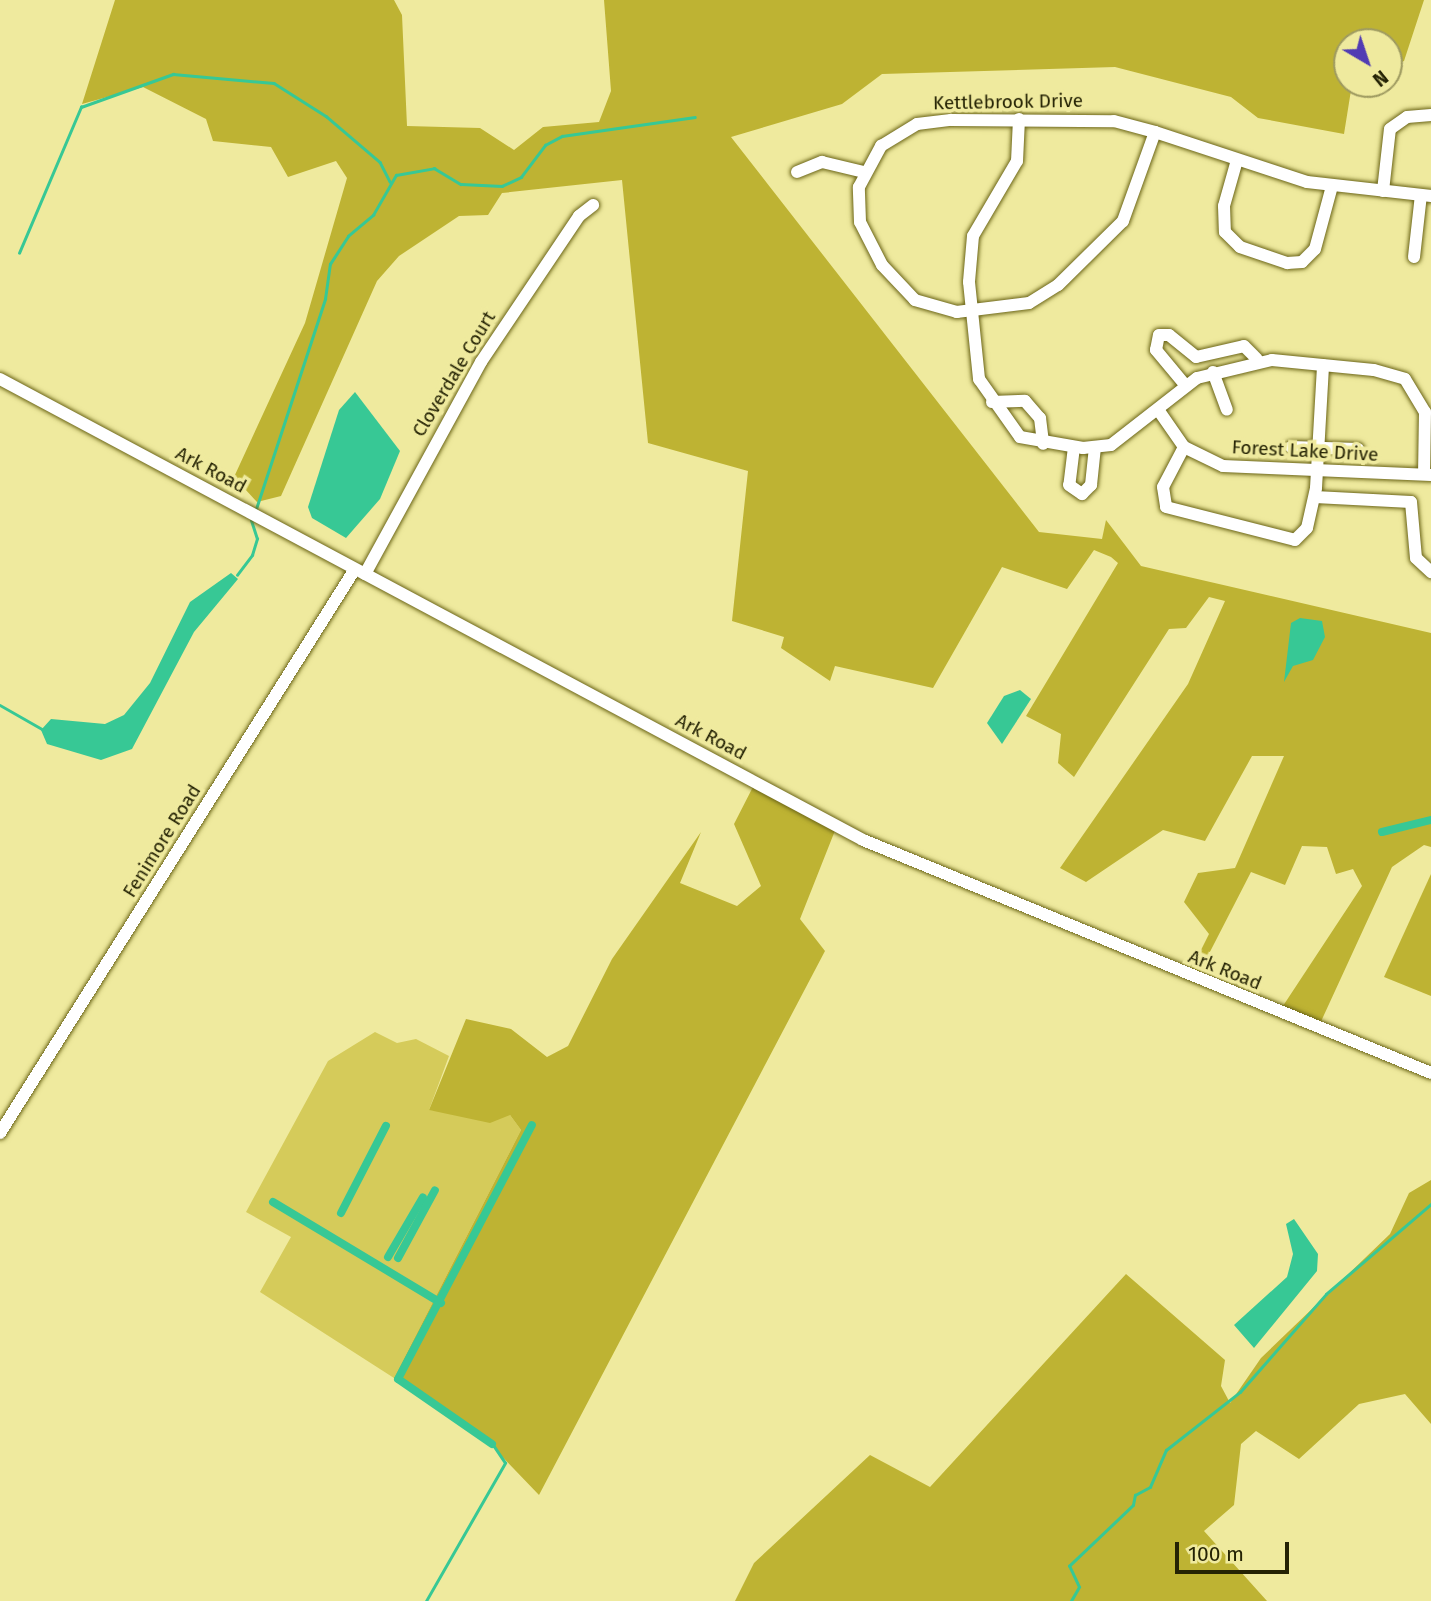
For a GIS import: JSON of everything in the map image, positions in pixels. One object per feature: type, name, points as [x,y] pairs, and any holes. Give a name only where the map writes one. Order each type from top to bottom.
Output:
[{"type":"street","points":[[1383,191],[1390,129],[1407,117],[1431,115]]},
{"type":"street","points":[[1019,119],[1015,168],[973,236],[971,311],[977,372],[992,402],[1020,437],[1043,444],[1095,448],[1120,441],[1186,386],[1213,372],[1257,359],[1323,365],[1398,376],[1416,390],[1428,418],[1427,475]]},
{"type":"street","name":"Kettlebrook Drive","points":[[1155,132],[1136,197],[1105,241],[1044,296],[971,311],[915,300],[888,273],[860,222],[857,197],[864,173],[886,141],[917,124],[1019,119],[1101,119],[1155,132],[1237,160],[1332,186],[1426,195]]},
{"type":"street","points":[[1237,160],[1224,206],[1225,232],[1240,247],[1282,262],[1301,261],[1315,249],[1332,186]]},
{"type":"street","points":[[797,172],[822,162],[864,173]]},
{"type":"street","points":[[1414,257],[1426,195]]},
{"type":"street","name":"Cloverdale Court","points":[[360,571],[481,362],[579,216],[593,205]]},
{"type":"street","points":[[1186,386],[1156,350],[1159,335],[1169,335],[1196,356],[1244,346],[1257,359]]},
{"type":"street","points":[[1159,411],[1184,447],[1162,491],[1171,510],[1295,540],[1307,528],[1315,497],[1323,365]]},
{"type":"street","points":[[1213,372],[1227,410]]},
{"type":"street","name":"Ark Road","points":[[0,379],[904,860],[1431,1073]]},
{"type":"street","points":[[992,402],[1025,401],[1040,418],[1043,444]]},
{"type":"street","points":[[1074,447],[1069,485],[1082,494],[1091,485],[1095,448]]},
{"type":"street","name":"Forest Lake Drive","points":[[1184,447],[1235,469],[1427,475]]},
{"type":"street","points":[[1291,447],[1358,449]]},
{"type":"street","points":[[1315,497],[1411,502],[1416,558],[1431,572]]},
{"type":"street","name":"Fenimore Road","points":[[0,1133],[360,571]]},
{"type":"shaded area","points":[[115,0],[394,0],[402,15],[407,126],[480,128],[514,150],[543,127],[599,122],[611,91],[604,0],[1424,0],[1403,61],[1403,28],[1333,28],[1333,98],[1350,98],[1344,134],[1258,118],[1231,97],[1115,67],[882,74],[842,104],[731,137],[1039,532],[1102,539],[1106,520],[1141,566],[1431,633],[1431,847],[1424,845],[1392,867],[1318,1028],[1279,1012],[1362,886],[1353,869],[1336,874],[1327,847],[1302,846],[1285,885],[1251,872],[1196,979],[1188,976],[1209,934],[1184,902],[1198,873],[1235,868],[1284,756],[1252,756],[1205,841],[1163,830],[1086,882],[1060,868],[1188,684],[1225,601],[1209,597],[1186,628],[1169,629],[1074,777],[1058,763],[1061,734],[1026,716],[1118,563],[1111,557],[1094,550],[1067,589],[1002,567],[933,688],[835,666],[830,681],[781,648],[784,637],[732,621],[748,471],[648,443],[622,180],[502,193],[488,215],[459,216],[399,256],[377,281],[281,496],[257,502],[234,477],[305,323],[347,178],[336,161],[288,177],[271,147],[213,141],[206,119],[143,87],[82,104]]},
{"type":"shaded area","points":[[355,392],[400,451],[380,499],[346,538],[312,518],[308,507],[339,410]]},
{"type":"shaded area","points":[[231,573],[238,579],[194,632],[132,749],[101,760],[47,744],[41,730],[51,719],[105,724],[124,715],[150,683],[190,602]]},
{"type":"shaded area","points":[[1300,618],[1322,621],[1325,637],[1313,660],[1293,666],[1284,682],[1291,623]]},
{"type":"shaded area","points":[[1020,690],[1031,699],[1002,744],[987,723],[1004,696]]},
{"type":"shaded area","points":[[756,781],[838,823],[800,919],[825,951],[539,1495],[492,1446],[394,1378],[521,1130],[510,1115],[490,1123],[429,1110],[466,1019],[511,1029],[547,1057],[568,1046],[612,959],[701,832],[680,883],[737,906],[761,886],[734,824]]},
{"type":"shaded area","points":[[1431,874],[1431,996],[1384,977]]},
{"type":"shaded area","points":[[375,1032],[397,1043],[416,1039],[449,1056],[429,1110],[510,1115],[521,1130],[394,1378],[260,1292],[291,1237],[246,1212],[328,1061]]},
{"type":"shaded area","points":[[1431,1180],[1431,1424],[1405,1394],[1359,1404],[1299,1459],[1256,1431],[1241,1444],[1234,1505],[1204,1531],[1267,1601],[735,1601],[754,1563],[870,1455],[930,1487],[1126,1274],[1225,1360],[1221,1386],[1230,1403],[1261,1358],[1390,1234],[1409,1193]]},
{"type":"shaded area","points":[[1294,1219],[1318,1254],[1317,1271],[1254,1348],[1234,1325],[1287,1277],[1293,1254],[1286,1224]]},
{"type":"waterway","points":[[19,253],[81,107],[173,74],[274,83],[326,116],[380,162],[390,182]]},
{"type":"waterway","points":[[256,509],[325,299],[330,264],[348,236],[373,215],[396,175],[434,168],[461,184],[502,186],[521,177],[545,145],[562,136],[695,117]]},
{"type":"waterway","points":[[237,575],[252,555],[257,539],[251,521]]},
{"type":"waterway","points":[[0,705],[42,729]]},
{"type":"waterway","points":[[1382,832],[1431,820]]},
{"type":"waterway","points":[[492,1444],[398,1379],[532,1125]]},
{"type":"waterway","points":[[341,1213],[386,1126]]},
{"type":"waterway","points":[[398,1258],[435,1190]]},
{"type":"waterway","points":[[388,1257],[423,1197]]},
{"type":"waterway","points":[[273,1202],[441,1303]]},
{"type":"waterway","points":[[1071,1601],[1079,1587],[1069,1566],[1133,1505],[1135,1495],[1150,1487],[1166,1450],[1240,1392],[1326,1294],[1431,1204]]},
{"type":"waterway","points":[[426,1601],[505,1463],[492,1444]]}]
